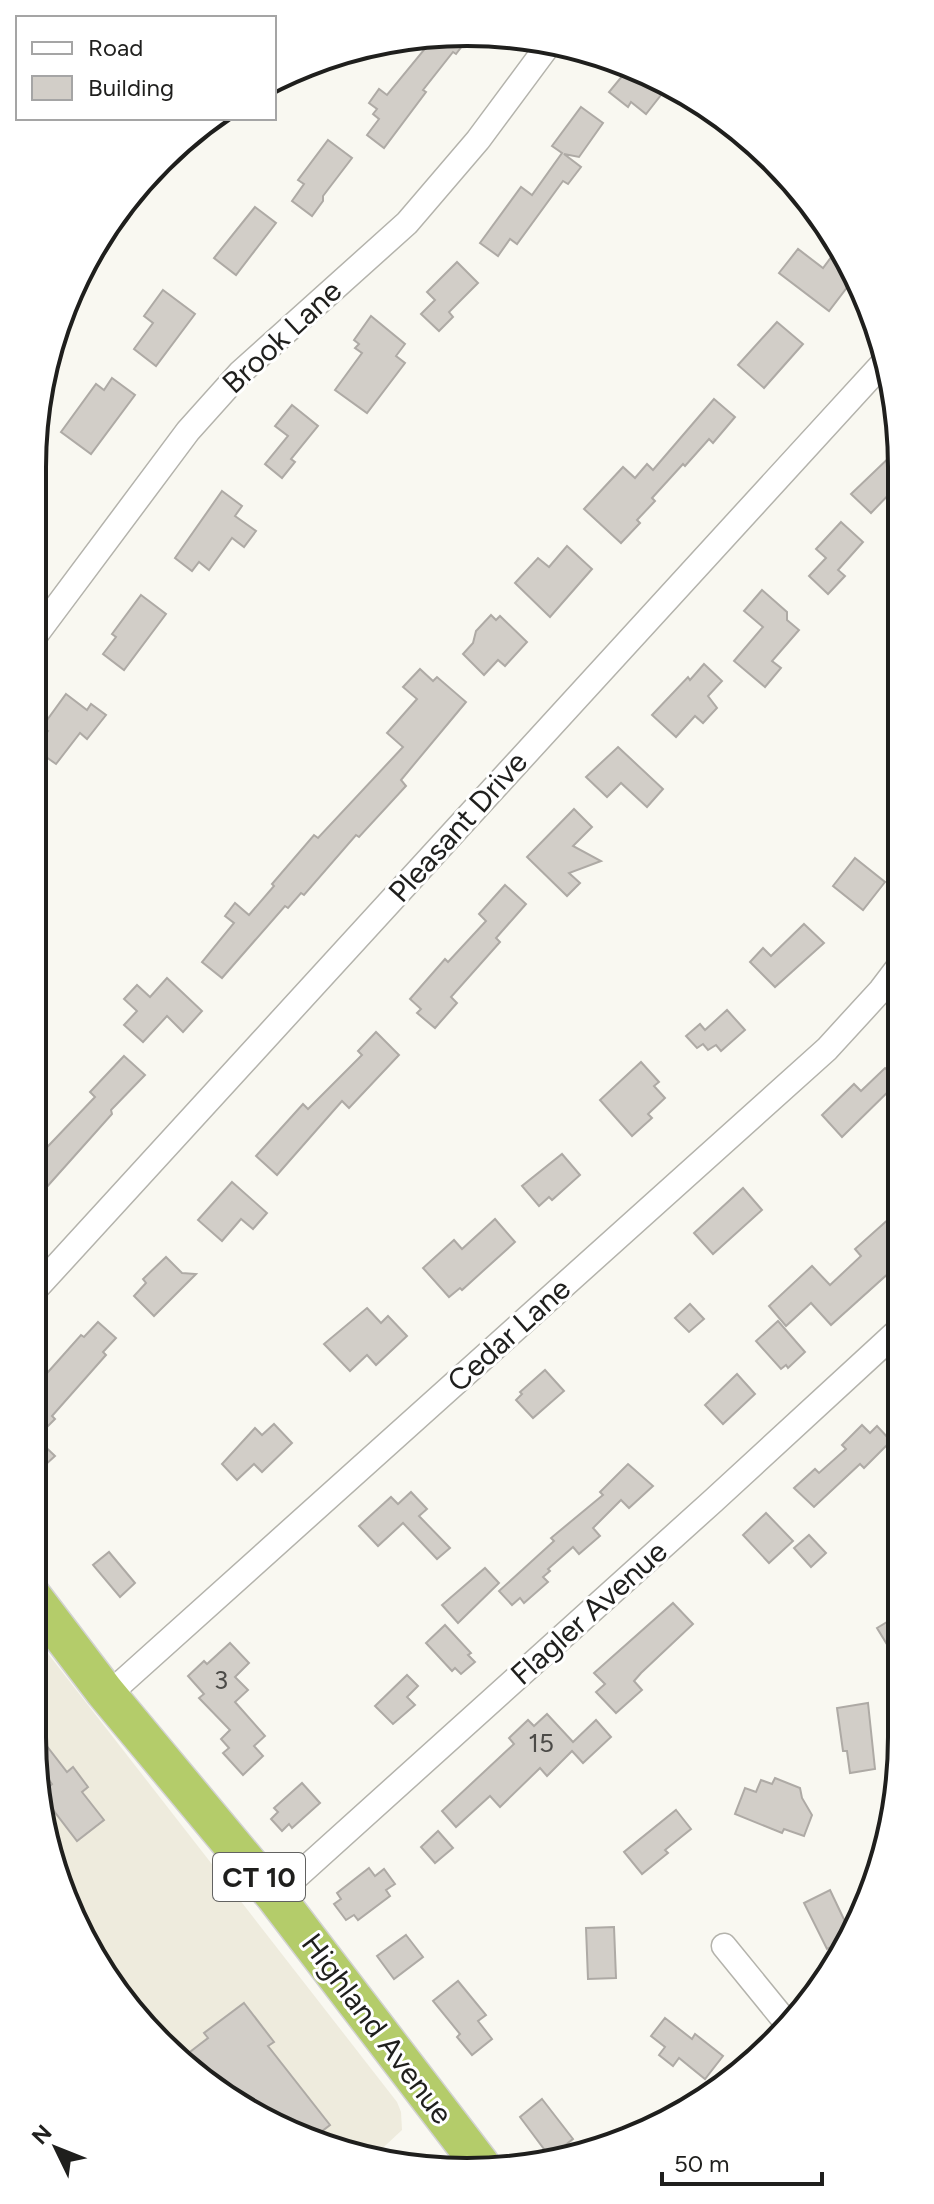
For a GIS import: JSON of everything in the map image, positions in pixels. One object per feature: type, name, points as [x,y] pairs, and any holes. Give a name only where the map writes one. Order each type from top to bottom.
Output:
[{"type":"highway","name":"Highland Avenue","points":[[46,1614],[108,1695],[275,1896],[475,2158]]},
{"type":"street","name":"Brook Lane","points":[[46,621],[188,431],[240,373],[407,223],[478,140],[543,53]]},
{"type":"street","name":"Pleasant Drive","points":[[46,1278],[877,370]]},
{"type":"street","name":"Cedar Lane","points":[[108,1695],[827,1049],[888,981]]},
{"type":"street","name":"Flagler Avenue","points":[[275,1896],[702,1512],[888,1340]]},
{"type":"street","points":[[724,1946],[782,2017]]},
{"type":"shaded area","points":[[46,1651],[397,2102],[402,2130],[381,2149],[332,2136],[281,2115],[233,2087],[189,2054],[133,1993],[89,1923],[60,1846],[47,1765]]},
{"type":"building","points":[[462,46],[456,54],[453,52],[423,90],[426,92],[384,148],[367,135],[379,119],[373,114],[377,109],[369,103],[379,89],[387,95],[425,49]]},
{"type":"building","points":[[622,76],[661,95],[646,114],[631,102],[628,107],[609,92]]},
{"type":"building","points":[[581,107],[603,123],[579,157],[564,154],[581,167],[568,184],[563,181],[517,244],[510,239],[498,256],[480,243],[521,187],[532,195],[562,153],[552,146]]},
{"type":"building","points":[[328,140],[352,158],[312,216],[292,201],[304,184],[298,180]]},
{"type":"building","points":[[255,207],[276,223],[236,275],[214,258]]},
{"type":"building","points":[[798,249],[823,268],[832,256],[848,287],[829,311],[779,273]]},
{"type":"building","points":[[457,262],[478,283],[449,312],[453,317],[439,331],[421,314],[435,300],[427,292]]},
{"type":"building","points":[[163,290],[195,314],[156,366],[134,349],[153,323],[144,316]]},
{"type":"building","points":[[371,316],[405,344],[396,356],[405,363],[367,413],[335,390],[362,353],[355,348],[359,344],[354,340]]},
{"type":"building","points":[[777,322],[803,344],[764,388],[738,365]]},
{"type":"building","points":[[112,378],[135,395],[91,454],[61,432],[96,384],[104,390]]},
{"type":"building","points":[[714,399],[735,417],[713,443],[709,439],[652,498],[655,501],[637,520],[640,523],[621,543],[584,509],[623,467],[635,478],[647,464],[653,470]]},
{"type":"building","points":[[292,405],[318,426],[291,459],[295,462],[282,478],[265,464],[288,436],[275,426]]},
{"type":"building","points":[[888,459],[888,495],[871,513],[851,494]]},
{"type":"building","points":[[222,491],[242,506],[235,516],[256,531],[244,547],[232,538],[209,570],[199,562],[192,571],[175,558]]},
{"type":"building","points":[[841,522],[863,542],[838,570],[845,576],[828,594],[809,576],[826,558],[816,549]]},
{"type":"building","points":[[567,546],[592,569],[550,617],[515,583],[538,558],[549,567]]},
{"type":"building","points":[[762,590],[787,612],[787,620],[799,630],[772,661],[781,668],[765,687],[734,661],[763,627],[744,611]]},
{"type":"building","points":[[141,595],[166,614],[124,670],[103,654],[116,637],[112,634]]},
{"type":"building","points":[[491,615],[496,620],[500,616],[527,642],[505,666],[498,660],[484,675],[463,654],[473,643],[476,631]]},
{"type":"building","points":[[704,664],[722,681],[708,696],[717,708],[703,723],[695,716],[676,737],[652,715]]},
{"type":"building","points":[[420,669],[433,681],[437,677],[466,702],[401,780],[406,786],[359,837],[356,835],[304,895],[301,893],[288,908],[285,906],[222,978],[202,962],[234,923],[225,916],[235,903],[249,915],[314,835],[318,838],[403,747],[387,733],[417,699],[403,687]]},
{"type":"building","points":[[66,694],[87,710],[91,704],[106,715],[87,739],[80,733],[56,764],[46,757],[46,722]]},
{"type":"building","points":[[618,747],[663,789],[647,807],[621,783],[607,797],[586,777]]},
{"type":"building","points":[[574,809],[592,827],[573,846],[601,861],[569,873],[580,883],[567,896],[527,857]]},
{"type":"building","points":[[855,858],[885,882],[863,910],[833,886]]},
{"type":"building","points":[[505,885],[526,904],[496,938],[500,942],[451,997],[457,1003],[435,1028],[417,1013],[421,1009],[410,999],[445,959],[448,962],[486,921],[479,914]]},
{"type":"building","points":[[804,924],[824,943],[775,987],[750,962],[763,948],[771,956]]},
{"type":"building","points":[[167,978],[202,1011],[183,1032],[167,1016],[143,1042],[124,1025],[137,1011],[124,999],[137,985],[150,997]]},
{"type":"building","points":[[727,1010],[745,1030],[721,1051],[716,1045],[708,1050],[703,1044],[697,1048],[686,1036],[700,1024],[705,1030]]},
{"type":"building","points":[[376,1032],[399,1055],[349,1108],[342,1101],[277,1175],[256,1156],[303,1104],[308,1109],[362,1055],[358,1051]]},
{"type":"building","points":[[124,1056],[145,1075],[111,1110],[112,1114],[46,1188],[46,1148],[95,1097],[90,1092]]},
{"type":"building","points":[[641,1062],[659,1082],[654,1086],[665,1098],[648,1114],[652,1118],[632,1136],[600,1100]]},
{"type":"building","points":[[885,1068],[888,1071],[888,1092],[842,1137],[822,1115],[854,1084],[861,1091]]},
{"type":"building","points":[[562,1154],[580,1175],[552,1200],[549,1197],[539,1206],[522,1186]]},
{"type":"building","points":[[232,1182],[267,1213],[253,1229],[241,1219],[222,1241],[198,1220]]},
{"type":"building","points":[[743,1188],[762,1210],[713,1254],[694,1233]]},
{"type":"building","points":[[495,1219],[515,1242],[462,1290],[460,1288],[449,1297],[423,1268],[454,1240],[462,1249]]},
{"type":"building","points":[[888,1220],[888,1274],[831,1325],[811,1303],[786,1326],[769,1306],[812,1266],[830,1285],[861,1256],[855,1249]]},
{"type":"building","points":[[166,1257],[182,1273],[196,1274],[154,1316],[134,1296],[146,1283],[143,1279]]},
{"type":"building","points":[[690,1304],[704,1319],[689,1332],[675,1318]]},
{"type":"building","points":[[367,1308],[381,1323],[388,1316],[407,1336],[376,1365],[367,1355],[350,1371],[324,1344]]},
{"type":"building","points":[[778,1321],[805,1352],[788,1368],[786,1365],[781,1369],[756,1341]]},
{"type":"building","points":[[98,1322],[116,1338],[103,1352],[106,1355],[52,1416],[55,1419],[46,1428],[46,1374],[81,1335],[84,1337]]},
{"type":"building","points":[[545,1370],[564,1391],[533,1418],[516,1400],[522,1394],[520,1392]]},
{"type":"building","points":[[737,1374],[755,1394],[723,1424],[705,1405]]},
{"type":"building","points":[[274,1424],[292,1443],[262,1472],[254,1464],[237,1480],[222,1464],[255,1428],[262,1435]]},
{"type":"building","points":[[862,1425],[870,1433],[877,1426],[888,1438],[888,1444],[864,1468],[860,1464],[814,1507],[794,1488],[815,1469],[819,1473],[846,1449],[842,1445]]},
{"type":"building","points":[[46,1447],[55,1456],[46,1464]]},
{"type":"building","points":[[628,1464],[653,1486],[629,1508],[621,1500],[593,1528],[600,1536],[579,1554],[573,1547],[548,1569],[550,1571],[543,1577],[548,1582],[524,1603],[520,1598],[512,1605],[499,1591],[554,1541],[551,1538],[603,1495],[600,1492]]},
{"type":"building","points":[[411,1492],[427,1509],[419,1516],[450,1548],[437,1559],[403,1523],[378,1546],[359,1526],[391,1497],[398,1504]]},
{"type":"building","points":[[766,1513],[793,1541],[769,1563],[743,1535]]},
{"type":"building","points":[[809,1535],[826,1553],[811,1567],[794,1548]]},
{"type":"building","points":[[109,1552],[135,1583],[120,1597],[93,1565]]},
{"type":"building","points":[[485,1568],[499,1583],[458,1623],[442,1605]]},
{"type":"building","points":[[673,1603],[693,1624],[634,1681],[642,1690],[616,1713],[596,1692],[605,1684],[594,1673]]},
{"type":"building","points":[[888,1621],[888,1646],[877,1628]]},
{"type":"building","points":[[445,1625],[471,1653],[468,1655],[475,1662],[461,1674],[455,1668],[452,1671],[426,1643]]},
{"type":"building","points":[[230,1643],[249,1663],[235,1677],[248,1690],[235,1702],[265,1736],[254,1746],[263,1756],[243,1775],[223,1753],[229,1748],[221,1739],[230,1730],[199,1698],[204,1694],[188,1676]]},
{"type":"building","points":[[407,1675],[418,1686],[407,1697],[415,1705],[393,1724],[375,1706]]},
{"type":"building","points":[[868,1703],[875,1769],[850,1773],[847,1751],[843,1751],[837,1708]]},
{"type":"building","points":[[547,1714],[573,1742],[596,1720],[611,1737],[583,1763],[572,1751],[547,1776],[540,1768],[500,1807],[490,1796],[456,1827],[442,1811],[514,1744],[509,1738],[528,1720],[534,1726]]},
{"type":"building","points":[[46,1745],[67,1772],[73,1767],[88,1787],[82,1792],[104,1820],[77,1841],[53,1809],[49,1786],[52,1784],[49,1779]]},
{"type":"building","points":[[775,1778],[800,1788],[812,1815],[804,1836],[784,1829],[782,1833],[735,1814],[745,1788],[756,1792],[761,1780],[772,1784]]},
{"type":"building","points":[[302,1783],[320,1803],[292,1828],[289,1824],[282,1831],[271,1819],[278,1812],[274,1808]]},
{"type":"building","points":[[676,1810],[691,1829],[642,1874],[624,1852]]},
{"type":"building","points":[[438,1831],[453,1848],[435,1863],[421,1847]]},
{"type":"building","points":[[369,1868],[375,1876],[384,1869],[395,1884],[386,1890],[390,1896],[358,1920],[354,1915],[346,1920],[334,1904],[341,1899],[337,1893]]},
{"type":"building","points":[[830,1890],[845,1922],[833,1946],[827,1949],[804,1903]]},
{"type":"building","points":[[614,1927],[616,1978],[588,1979],[586,1928]]},
{"type":"building","points":[[406,1935],[423,1957],[394,1979],[377,1956]]},
{"type":"building","points":[[458,1981],[486,2015],[478,2021],[492,2039],[472,2055],[457,2037],[460,2034],[433,2001]]},
{"type":"building","points":[[244,2003],[274,2042],[268,2046],[330,2125],[321,2132],[281,2115],[211,2071],[188,2053],[208,2038],[204,2033]]},
{"type":"building","points":[[665,2018],[692,2039],[695,2034],[723,2056],[705,2079],[679,2058],[673,2066],[659,2055],[665,2047],[651,2036]]},
{"type":"building","points":[[542,2099],[573,2139],[563,2147],[545,2151],[520,2117]]}]
